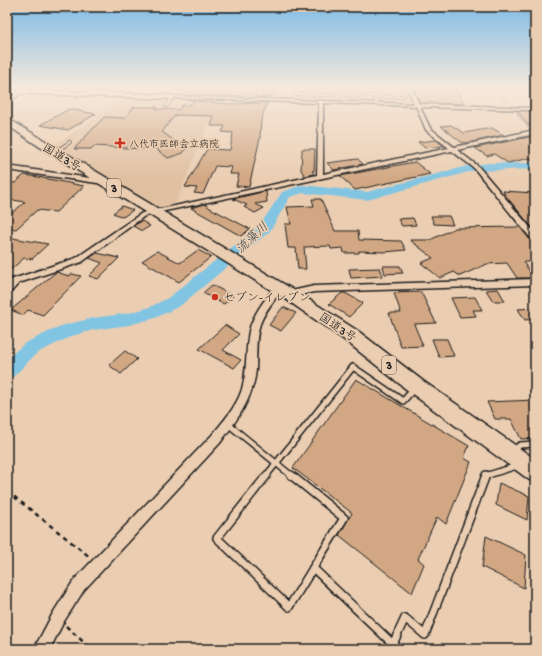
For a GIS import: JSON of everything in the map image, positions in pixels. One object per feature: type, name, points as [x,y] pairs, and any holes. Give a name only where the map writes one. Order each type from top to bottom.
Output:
[{"type":"highway","name":"国道3号","points":[[7,121],[55,152],[286,292],[352,336],[417,387],[529,468]]},
{"type":"street","points":[[320,176],[321,118]]},
{"type":"street","points":[[422,118],[428,129],[465,158],[483,175],[535,238]]},
{"type":"street","points":[[7,284],[79,260],[144,214],[535,132]]},
{"type":"street","points":[[8,169],[104,182]]},
{"type":"street","points":[[7,292],[16,281]]},
{"type":"street","points":[[42,649],[58,618],[79,585],[216,439],[228,424],[244,398],[252,372],[253,336],[258,318],[286,292],[299,292],[314,289],[535,282]]},
{"type":"lane","points":[[55,152],[70,142]]},
{"type":"lane","points":[[228,424],[276,463],[344,518],[289,608],[216,538],[276,463],[353,367],[403,401],[417,387]]},
{"type":"lane","points":[[509,454],[520,445],[535,444]]},
{"type":"lane","points":[[313,568],[392,644],[405,618],[425,635],[485,475],[529,468]]},
{"type":"path","points":[[7,491],[99,564]]},
{"type":"path","points":[[58,618],[91,649]]},
{"type":"shaded area","points":[[95,118],[212,118],[202,140],[137,137],[201,141],[176,203],[157,208],[65,151],[83,134],[72,141],[64,151],[54,145]]},
{"type":"building","points":[[53,118],[90,118],[68,130],[40,125]]},
{"type":"building","points":[[103,118],[173,118],[162,132],[186,149],[183,153],[168,158],[148,143],[143,149],[94,146],[91,149],[74,149]]},
{"type":"building","points":[[214,118],[262,118],[260,138],[249,187],[236,186],[239,174],[230,174],[232,167],[215,166],[203,194],[194,193],[197,188],[185,187],[207,149],[230,150],[233,133],[222,132],[225,126],[211,126]]},
{"type":"building","points":[[522,118],[535,118],[535,129],[528,125]]},
{"type":"building","points":[[451,125],[464,133],[492,128],[504,135],[467,143],[461,142],[441,126]]},
{"type":"building","points":[[535,136],[535,161],[529,158],[508,163],[494,154],[487,156],[475,148]]},
{"type":"building","points":[[436,140],[444,146],[425,148],[418,142]]},
{"type":"building","points":[[302,149],[315,149],[314,171],[312,171],[314,174],[305,176],[301,170]]},
{"type":"building","points":[[358,159],[363,164],[334,170],[327,163]]},
{"type":"building","points":[[415,162],[430,174],[355,190],[340,176]]},
{"type":"building","points":[[24,175],[84,186],[56,212],[37,210],[16,229],[7,228],[7,217],[25,202],[7,199],[7,182],[15,183]]},
{"type":"building","points":[[266,191],[267,202],[255,204],[264,208],[255,213],[244,207],[247,205],[233,199]]},
{"type":"building","points":[[503,191],[535,193],[535,231],[505,195]]},
{"type":"building","points":[[312,199],[321,199],[335,231],[358,231],[359,240],[401,241],[406,250],[385,252],[359,251],[359,253],[344,253],[343,248],[331,249],[330,246],[304,247],[306,269],[298,269],[296,248],[288,248],[285,224],[291,224],[287,207],[314,206]]},
{"type":"building","points":[[205,204],[250,229],[241,236],[191,208]]},
{"type":"building","points":[[122,206],[133,210],[123,217],[113,213]]},
{"type":"building","points":[[431,216],[449,216],[453,225],[434,224]]},
{"type":"building","points":[[413,218],[416,225],[402,226],[398,219]]},
{"type":"building","points":[[142,221],[150,226],[142,231],[133,226]]},
{"type":"building","points":[[520,227],[531,241],[535,242],[535,262],[523,262],[534,278],[517,278],[507,263],[487,264],[460,276],[454,272],[440,278],[421,263],[433,258],[410,240],[430,240],[455,228]]},
{"type":"building","points":[[12,238],[48,244],[32,259],[24,258],[7,273],[7,243]]},
{"type":"building","points":[[198,250],[211,257],[179,282],[142,261],[157,251],[180,263]]},
{"type":"building","points":[[97,253],[119,258],[98,279],[89,276],[102,263],[89,258]]},
{"type":"building","points":[[383,266],[400,266],[403,273],[385,274]]},
{"type":"building","points":[[380,268],[383,276],[351,278],[349,269]]},
{"type":"building","points":[[56,272],[69,276],[72,274],[81,276],[43,315],[28,310],[23,315],[11,310]]},
{"type":"building","points":[[212,285],[233,296],[224,304],[203,293]]},
{"type":"building","points":[[498,289],[505,301],[493,301],[486,290]]},
{"type":"building","points":[[421,292],[436,323],[414,324],[423,346],[401,347],[389,313],[401,313],[394,293]]},
{"type":"building","points":[[342,293],[345,293],[363,303],[349,317],[329,304]]},
{"type":"building","points":[[475,297],[482,310],[473,310],[476,316],[460,317],[451,298]]},
{"type":"building","points":[[283,307],[296,313],[281,331],[269,325]]},
{"type":"building","points":[[535,308],[535,319],[525,320],[518,309]]},
{"type":"building","points":[[225,325],[239,334],[223,350],[241,360],[234,368],[199,349]]},
{"type":"building","points":[[432,339],[447,339],[454,356],[439,357]]},
{"type":"building","points":[[125,351],[137,359],[121,374],[109,365]]},
{"type":"building","points":[[356,379],[469,446],[464,458],[471,462],[446,524],[437,517],[418,559],[424,564],[412,593],[339,535],[352,513],[293,468]]},
{"type":"building","points":[[535,400],[535,438],[521,439],[511,419],[495,419],[487,402]]},
{"type":"building","points":[[499,483],[529,496],[527,520],[496,505]]},
{"type":"building","points":[[486,536],[526,555],[524,588],[482,567]]},
{"type":"waterway","name":"流藻川","points":[[7,370],[31,348],[67,331],[93,324],[129,319],[155,312],[174,302],[265,228],[286,195],[302,189],[367,196],[471,168],[491,166],[535,166]]},
{"type":"place","name":"八代市医師会立病院","points":[[120,143]]},
{"type":"place","name":"セブン-イレブン","points":[[215,297]]}]
